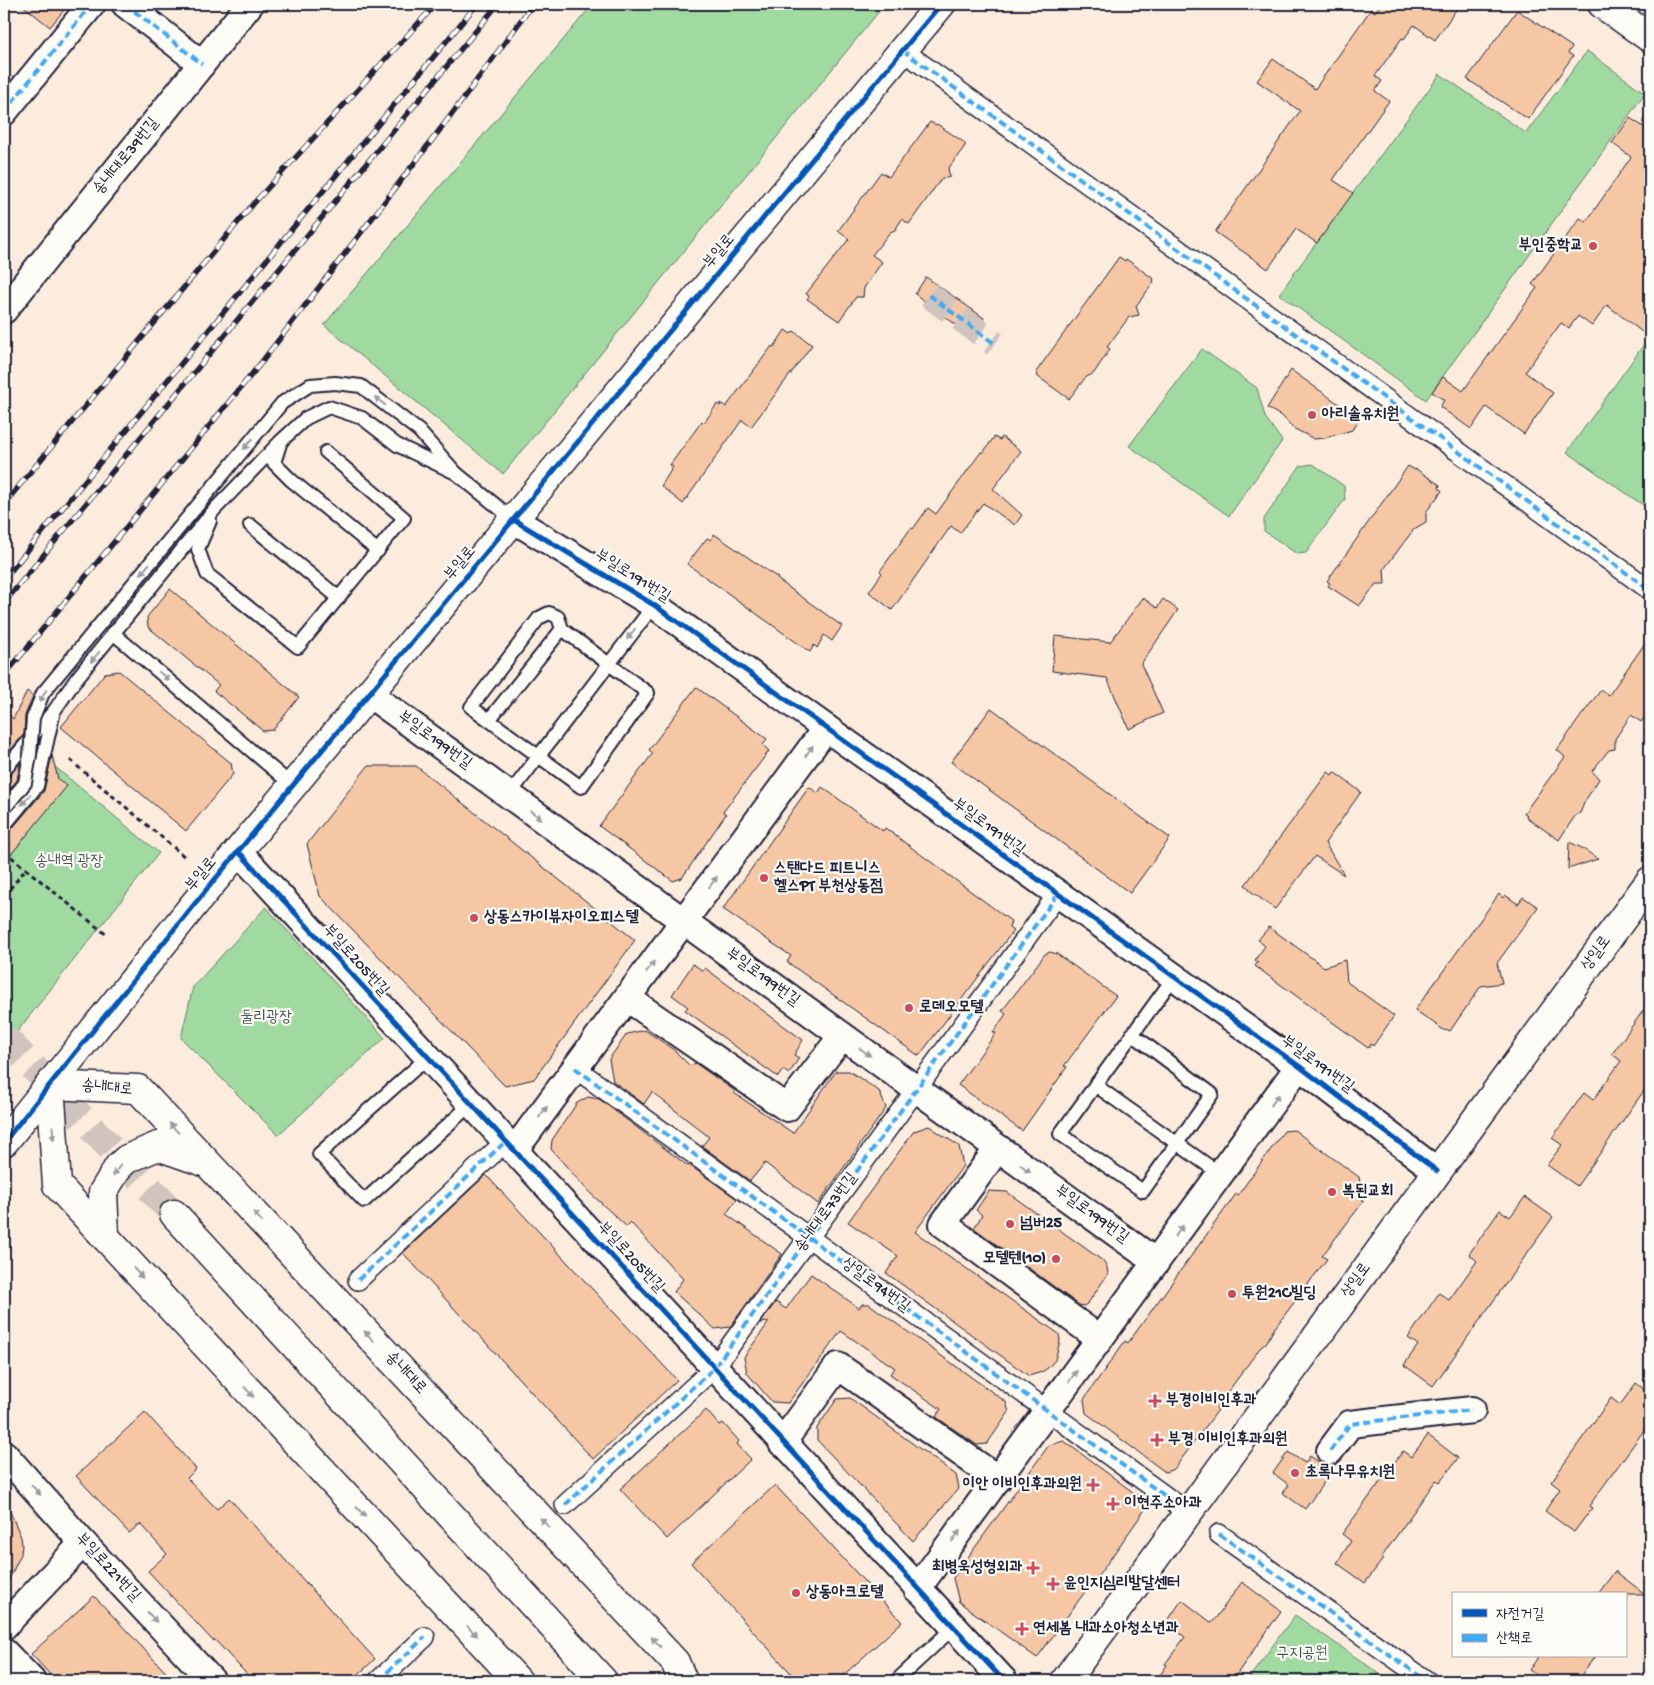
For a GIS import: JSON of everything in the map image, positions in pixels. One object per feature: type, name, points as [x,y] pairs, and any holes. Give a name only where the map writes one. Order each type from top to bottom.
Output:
[{"type":"street","points":[[4,112],[92,4]]},
{"type":"street","points":[[125,4],[202,64]]},
{"type":"street","name":"송내대로39번길","points":[[4,310],[250,4]]},
{"type":"street","name":"부일로","points":[[4,1142],[238,851],[941,4]]},
{"type":"street","points":[[1602,4],[1650,38]]},
{"type":"street","points":[[902,50],[1650,590]]},
{"type":"street","name":"부일로191번길","points":[[514,520],[654,605],[1299,1066],[1437,1170]]},
{"type":"street","name":"부일로199번길","points":[[369,694],[1156,1262]]},
{"type":"street","points":[[358,1280],[509,1146],[575,1068],[826,728]]},
{"type":"street","name":"부일로205번길","points":[[238,851],[782,1443],[1004,1681]]},
{"type":"street","name":"상일로","points":[[1065,1681],[1650,881]]},
{"type":"street","name":"송내대로73번길","points":[[565,1505],[714,1368],[1058,894]]},
{"type":"street","points":[[627,998],[787,1108],[842,1036]]},
{"type":"street","points":[[917,1589],[1299,1066]]},
{"type":"street","name":"상일로94번길","points":[[575,1068],[1176,1504]]},
{"type":"street","points":[[50,1085],[57,1185],[518,1681]]},
{"type":"street","name":"송내대로","points":[[50,1085],[138,1089],[674,1662],[683,1681]]},
{"type":"street","points":[[105,1237],[103,1192],[119,1166],[127,1159],[158,1146],[208,1163]]},
{"type":"street","points":[[998,1148],[944,1224],[1100,1339]]},
{"type":"street","points":[[174,1214],[603,1681]]},
{"type":"street","points":[[782,1443],[838,1366],[998,1478]]},
{"type":"street","points":[[1330,1451],[1350,1424],[1472,1410]]},
{"type":"street","name":"부일로221번길","points":[[4,1454],[83,1543],[212,1681]]},
{"type":"street","points":[[1219,1534],[1427,1681]]},
{"type":"street","points":[[4,1626],[83,1543]]},
{"type":"street","points":[[378,1681],[425,1637]]},
{"type":"street","points":[[4,1652],[32,1681]]},
{"type":"lane","points":[[4,809],[25,783],[30,755],[33,718],[43,693],[282,403],[310,385],[336,383],[361,386],[419,431],[456,472],[514,520]]},
{"type":"lane","points":[[4,770],[54,711],[77,678],[215,509],[306,418],[329,407],[362,418],[397,445],[456,472]]},
{"type":"lane","points":[[280,442],[274,463],[291,480],[378,551]]},
{"type":"lane","points":[[215,509],[198,549],[207,574],[298,647],[404,518],[326,452]]},
{"type":"lane","points":[[250,525],[339,598]]},
{"type":"lane","points":[[509,795],[654,605]]},
{"type":"lane","points":[[549,613],[558,617],[562,629],[609,664],[648,693],[581,787],[470,706],[539,618],[549,613]]},
{"type":"lane","points":[[489,720],[562,629]]},
{"type":"lane","points":[[113,634],[292,786]]},
{"type":"lane","points":[[4,826],[37,786],[54,711]]},
{"type":"lane","points":[[1132,1034],[1212,1094],[1143,1192],[1060,1134],[1132,1034],[1174,977]]},
{"type":"lane","points":[[427,1058],[319,1154],[364,1201],[471,1104]]},
{"type":"lane","points":[[1095,1085],[1220,1174]]},
{"type":"lane","points":[[896,1681],[953,1628]]},
{"type":"path","points":[[70,760],[185,857]]},
{"type":"path","points":[[4,851],[108,936]]},
{"type":"path","points":[[4,896],[26,869]]},
{"type":"green space","points":[[593,4],[885,4],[503,474],[324,325]]},
{"type":"green space","points":[[1587,51],[1645,93],[1426,400],[1279,294],[1440,74],[1526,133]]},
{"type":"green space","points":[[1650,336],[1650,510],[1567,452]]},
{"type":"green space","points":[[1202,349],[1257,388],[1265,417],[1282,441],[1229,516],[1129,446]]},
{"type":"green space","points":[[1313,464],[1344,486],[1345,499],[1306,553],[1297,554],[1264,531],[1264,519],[1300,466]]},
{"type":"green space","name":"송내역 광장","points":[[42,756],[159,853],[4,1048],[4,801]]},
{"type":"green space","name":"둘리광장","points":[[266,907],[385,1038],[278,1135],[181,1038],[193,987]]},
{"type":"green space","name":"구지공원","points":[[1295,1615],[1390,1681],[1247,1681]]},
{"type":"building","points":[[21,4],[69,4],[50,27]]},
{"type":"building","points":[[1381,4],[1460,4],[1435,40],[1414,25],[1404,39],[1402,38],[1375,76],[1382,81],[1375,91],[1389,101],[1333,180],[1353,193],[1317,243],[1296,229],[1268,269],[1215,232],[1300,111],[1257,81],[1273,59],[1315,89],[1371,9],[1375,12]]},
{"type":"building","points":[[1517,10],[1572,47],[1568,53],[1573,56],[1528,119],[1467,79]]},
{"type":"building","name":"부인중학교","points":[[1630,118],[1650,131],[1650,338],[1607,305],[1592,326],[1578,316],[1569,328],[1561,323],[1525,372],[1553,393],[1524,434],[1486,407],[1471,429],[1440,407],[1444,400],[1432,392],[1443,377],[1463,391],[1537,288],[1532,284],[1580,218],[1586,222],[1631,157],[1612,143]]},
{"type":"building","points":[[930,122],[937,124],[965,143],[965,146],[948,169],[950,177],[941,179],[909,224],[902,219],[895,230],[890,232],[872,255],[882,262],[864,288],[863,297],[856,297],[839,321],[807,299],[809,296],[806,294],[849,239],[838,231],[856,206],[881,172],[889,177]]},
{"type":"building","points":[[1119,257],[1125,261],[1126,259],[1154,279],[1154,282],[1136,306],[1139,315],[1129,317],[1107,347],[1110,349],[1094,373],[1085,378],[1069,399],[1037,376],[1036,372]]},
{"type":"building","points":[[926,277],[984,318],[971,336],[915,294]]},
{"type":"building","points":[[785,330],[791,334],[794,331],[812,345],[751,427],[742,420],[683,504],[661,486],[673,467],[670,465],[702,421],[704,423],[717,404],[720,406],[721,403],[726,407],[772,346],[774,347]]},
{"type":"building","points":[[1291,370],[1360,419],[1352,430],[1325,438],[1314,439],[1293,428],[1283,417],[1267,408]]},
{"type":"building","points":[[994,437],[1000,440],[1002,437],[1021,451],[993,489],[1022,515],[1015,525],[983,503],[960,533],[951,526],[892,610],[869,592],[882,573],[880,571],[928,508],[936,514]]},
{"type":"building","points":[[1408,466],[1416,469],[1440,485],[1439,488],[1442,491],[1426,512],[1426,522],[1414,529],[1384,569],[1385,584],[1376,584],[1359,606],[1328,586],[1330,583],[1327,581]]},
{"type":"building","points":[[714,534],[778,578],[842,626],[832,641],[824,635],[817,648],[814,645],[810,652],[687,564],[707,538],[711,540]]},
{"type":"building","points":[[170,589],[299,697],[273,730],[263,731],[214,691],[219,685],[148,627],[147,617]]},
{"type":"building","points":[[1143,598],[1157,608],[1163,599],[1178,610],[1141,664],[1163,713],[1129,729],[1107,678],[1052,671],[1055,636],[1110,642]]},
{"type":"building","points":[[1650,636],[1650,710],[1641,722],[1631,715],[1615,739],[1615,749],[1609,750],[1592,771],[1599,779],[1580,813],[1575,816],[1559,840],[1526,817],[1527,815],[1524,813],[1565,757],[1557,750],[1581,716],[1601,690],[1609,695]]},
{"type":"building","points":[[119,671],[231,763],[233,774],[186,831],[61,727],[105,673]]},
{"type":"building","points":[[696,687],[767,739],[763,745],[769,751],[723,812],[726,814],[682,878],[673,881],[599,826],[653,753],[649,750]]},
{"type":"building","points":[[27,691],[33,696],[25,715],[24,734],[4,758],[4,708],[13,719]]},
{"type":"building","points":[[991,708],[1170,838],[1130,893],[951,762]]},
{"type":"building","points":[[52,755],[58,779],[67,786],[4,863],[4,834],[10,831],[44,791]]},
{"type":"building","points":[[20,763],[17,780],[4,796],[4,778],[10,776]]},
{"type":"building","name":"상동스카이뷰자이오피스텔","points":[[368,766],[416,766],[635,940],[534,1079],[505,1086],[320,896],[307,844]]},
{"type":"building","points":[[1328,772],[1332,775],[1334,772],[1361,792],[1325,843],[1344,875],[1315,856],[1275,909],[1245,885]]},
{"type":"building","points":[[809,787],[818,793],[822,787],[883,831],[885,828],[1011,921],[1009,928],[1013,931],[919,1056],[787,962],[791,956],[723,909]]},
{"type":"building","points":[[1569,842],[1582,848],[1598,859],[1568,869]]},
{"type":"building","points":[[1499,894],[1503,898],[1505,895],[1518,904],[1523,897],[1538,907],[1497,963],[1502,983],[1481,986],[1450,1031],[1446,1029],[1445,1031],[1415,1010]]},
{"type":"building","points":[[1269,927],[1324,967],[1345,960],[1347,982],[1394,1016],[1373,1046],[1371,1044],[1368,1048],[1255,966],[1258,962],[1255,960],[1265,946],[1258,940]]},
{"type":"building","points":[[1050,952],[1057,954],[1116,996],[1064,1066],[1067,1067],[1022,1131],[958,1085],[996,1033],[993,1032],[1006,1014],[1002,1011],[1045,954]]},
{"type":"building","points":[[693,964],[703,971],[705,968],[803,1040],[794,1055],[799,1058],[789,1074],[783,1070],[778,1077],[685,1010],[688,1007],[672,995]]},
{"type":"building","points":[[1650,1001],[1650,1082],[1577,1186],[1547,1165],[1562,1145],[1552,1138],[1584,1093],[1593,1100],[1621,1061],[1612,1054]]},
{"type":"building","points":[[645,1030],[674,1050],[690,1066],[695,1063],[735,1091],[734,1093],[793,1133],[836,1071],[849,1071],[879,1091],[886,1108],[818,1204],[765,1163],[750,1181],[702,1146],[709,1137],[652,1092],[644,1104],[613,1081],[609,1059],[627,1034]]},
{"type":"building","points":[[588,1097],[599,1099],[688,1166],[737,1199],[726,1214],[782,1254],[730,1327],[715,1329],[674,1292],[683,1279],[630,1222],[627,1227],[588,1191],[551,1149],[552,1140],[577,1103]]},
{"type":"building","points":[[929,1126],[959,1146],[963,1166],[915,1232],[1059,1334],[1060,1341],[1055,1360],[1042,1372],[1029,1376],[886,1273],[898,1256],[848,1222],[914,1131]]},
{"type":"building","points":[[1294,1130],[1359,1177],[1363,1202],[1322,1256],[1327,1259],[1216,1408],[1218,1410],[1174,1469],[1165,1472],[1086,1413],[1084,1399],[1125,1341],[1128,1343],[1284,1131]]},
{"type":"building","points":[[486,1175],[677,1380],[593,1459],[403,1253]]},
{"type":"building","points":[[989,1191],[1007,1192],[1103,1261],[1107,1267],[1108,1274],[1088,1303],[1084,1306],[1079,1305],[974,1228],[982,1215],[976,1210]]},
{"type":"building","points":[[1525,1197],[1553,1217],[1433,1386],[1404,1365],[1418,1345],[1408,1338],[1439,1293],[1449,1300],[1477,1261],[1469,1254],[1500,1210],[1510,1217]]},
{"type":"building","points":[[811,1274],[859,1308],[862,1304],[869,1304],[1006,1402],[1009,1412],[987,1444],[977,1445],[936,1417],[941,1409],[890,1374],[895,1368],[841,1331],[788,1403],[772,1402],[747,1373],[744,1357],[769,1322],[760,1323],[776,1302],[786,1309]]},
{"type":"building","points":[[1636,1383],[1650,1394],[1650,1422],[1589,1506],[1592,1508],[1574,1532],[1545,1511],[1560,1489],[1551,1482],[1611,1398],[1620,1405]]},
{"type":"building","points":[[850,1398],[956,1475],[959,1488],[913,1541],[817,1440],[817,1428],[837,1399]]},
{"type":"building","points":[[706,1410],[719,1425],[723,1423],[739,1441],[737,1444],[751,1459],[667,1539],[620,1489]]},
{"type":"building","points":[[145,1412],[196,1469],[187,1478],[217,1509],[229,1498],[375,1659],[351,1681],[253,1681],[148,1571],[167,1554],[140,1524],[129,1533],[76,1476]]},
{"type":"building","points":[[1428,1435],[1458,1458],[1440,1482],[1436,1480],[1365,1583],[1337,1563],[1351,1541],[1342,1534],[1403,1451],[1411,1457]]},
{"type":"building","points":[[1064,1441],[1149,1504],[1037,1658],[959,1602],[953,1578],[1049,1445]]},
{"type":"building","points":[[1288,1452],[1305,1463],[1310,1456],[1332,1471],[1305,1509],[1283,1493],[1289,1485],[1273,1473]]},
{"type":"building","name":"상동아크로텔","points":[[775,1485],[902,1622],[837,1681],[798,1681],[691,1563]]},
{"type":"building","points":[[4,1498],[21,1537],[22,1545],[21,1554],[4,1590]]},
{"type":"building","points":[[1615,1571],[1645,1594],[1626,1594],[1626,1592],[1599,1592]]},
{"type":"building","points":[[1242,1582],[1281,1611],[1232,1681],[1156,1681],[1167,1665],[1165,1664],[1185,1637],[1166,1623],[1182,1600],[1212,1623]]},
{"type":"building","points":[[94,1596],[174,1681],[56,1681],[31,1654]]},
{"type":"building","points":[[1538,1658],[1594,1658],[1577,1681],[1545,1681],[1529,1670]]},
{"type":"tunnel","points":[[929,295],[995,344]]},
{"type":"tunnel","points":[[4,1037],[174,1214]]},
{"type":"railway","points":[[4,504],[254,203],[436,4]]},
{"type":"railway","points":[[4,579],[477,4]]},
{"type":"railway","points":[[4,603],[498,4]]},
{"type":"railway","points":[[4,676],[261,363],[452,114],[533,4]]},
{"type":"marked path","points":[[4,112],[92,4]]},
{"type":"marked path","points":[[125,4],[202,64]]},
{"type":"marked path","points":[[902,50],[1650,590]]},
{"type":"marked path","points":[[929,295],[995,344]]},
{"type":"marked path","points":[[565,1505],[714,1368],[1058,894]]},
{"type":"marked path","points":[[575,1068],[1176,1504]]},
{"type":"marked path","points":[[358,1280],[505,1142]]},
{"type":"marked path","points":[[1330,1451],[1350,1424],[1472,1410]]},
{"type":"marked path","points":[[1219,1534],[1427,1681]]},
{"type":"marked path","points":[[378,1681],[425,1637]]},
{"type":"cycle path","points":[[4,1142],[192,907],[941,4]]},
{"type":"cycle path","points":[[514,520],[654,605],[1299,1066],[1437,1171]]},
{"type":"cycle path","points":[[238,851],[1004,1681]]},
{"type":"place","name":"부인중학교","points":[[1593,246]]},
{"type":"place","name":"아리솔유치원","points":[[1312,415]]},
{"type":"place","name":"스탠다드 피트니스 헬스PT 부천상동점","points":[[764,878]]},
{"type":"place","name":"상동스카이뷰자이오피스텔","points":[[474,918]]},
{"type":"place","name":"로데오모텔","points":[[909,1008]]},
{"type":"place","name":"복된교회","points":[[1332,1192]]},
{"type":"place","name":"넘버25","points":[[1010,1224]]},
{"type":"place","name":"모텔텐(10)","points":[[1056,1259]]},
{"type":"place","name":"투원21C빌딩","points":[[1232,1294]]},
{"type":"place","name":"부경이비인후과","points":[[1155,1401]]},
{"type":"place","name":"부경 이비인후과의원","points":[[1157,1440]]},
{"type":"place","name":"초록나무유치원","points":[[1295,1473]]},
{"type":"place","name":"이안 이비인후과의원","points":[[1093,1485]]},
{"type":"place","name":"이현주소아과","points":[[1113,1504]]},
{"type":"place","name":"최병욱성형외과","points":[[1033,1568]]},
{"type":"place","name":"윤인지심리발달센터","points":[[1053,1584]]},
{"type":"place","name":"상동아크로텔","points":[[796,1593]]},
{"type":"place","name":"연세봄 내과소아청소년과","points":[[1022,1629]]}]
